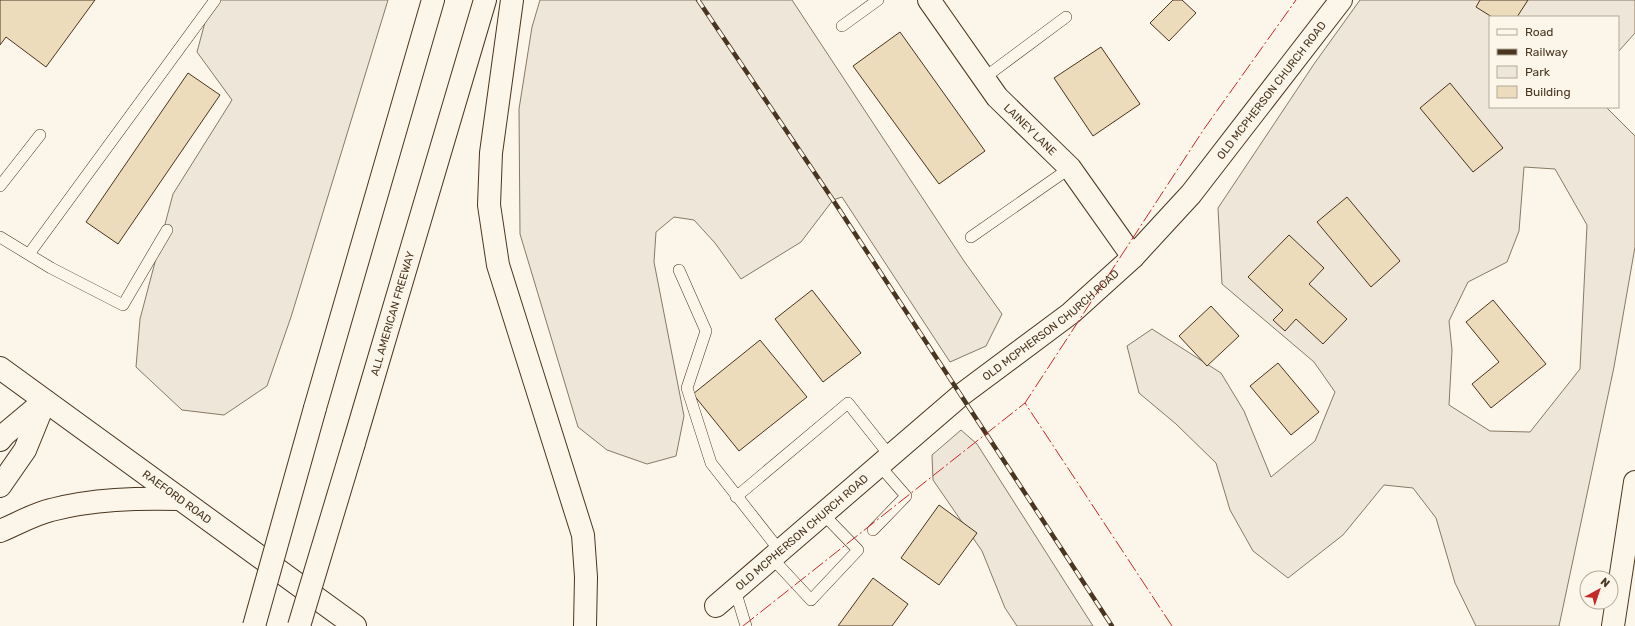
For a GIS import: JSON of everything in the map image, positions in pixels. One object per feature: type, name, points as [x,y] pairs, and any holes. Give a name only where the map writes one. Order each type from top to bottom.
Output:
[{"type":"main road","points":[[254,626],[315,408],[433,0]]},
{"type":"main road","name":"ALL AMERICAN FREEWAY","points":[[299,626],[485,0]]},
{"type":"main road","points":[[512,0],[492,146],[489,206],[498,265],[583,535],[586,577],[585,626]]},
{"type":"main road","name":"LAINEY LANE","points":[[929,0],[998,97],[1070,168],[1133,256]]},
{"type":"main road","name":"OLD MCPHERSON CHURCH ROAD","points":[[716,606],[961,395],[1071,313],[1133,256],[1191,194],[1341,0]]},
{"type":"main road","name":"RAEFORD ROAD","points":[[0,368],[355,626]]},
{"type":"main road","points":[[0,440],[5,434],[45,401]]},
{"type":"main road","points":[[0,486],[25,450],[45,401]]},
{"type":"main road","points":[[1613,626],[1633,508],[1635,482]]},
{"type":"main road","points":[[0,531],[50,510],[95,501],[140,498],[180,499]]},
{"type":"lane","points":[[29,254],[215,0]]},
{"type":"lane","points":[[842,26],[878,0]]},
{"type":"lane","points":[[984,78],[1066,17]]},
{"type":"lane","points":[[0,186],[40,135]]},
{"type":"lane","points":[[970,237],[1070,168]]},
{"type":"lane","points":[[0,238],[51,268],[123,305],[167,230]]},
{"type":"lane","points":[[679,270],[706,331],[687,388],[711,464],[776,554],[812,600],[858,550],[823,514]]},
{"type":"lane","points":[[736,497],[848,403],[906,496],[874,530]]},
{"type":"lane","points":[[735,590],[746,626]]},
{"type":"green space","points":[[211,0],[388,0],[291,317],[267,386],[224,415],[182,410],[136,367],[140,319],[173,194],[232,100],[197,52]]},
{"type":"green space","points":[[540,0],[792,0],[964,261],[1002,314],[986,346],[950,362],[842,197],[833,200],[801,242],[741,279],[715,243],[694,220],[674,217],[656,232],[654,262],[684,416],[676,456],[647,464],[607,450],[578,427],[520,234],[519,109],[532,27]]},
{"type":"green space","points":[[1360,0],[1635,0],[1635,33],[1619,51],[1619,16],[1489,16],[1489,108],[1607,108],[1635,136],[1635,247],[1614,367],[1559,626],[1476,626],[1455,583],[1436,518],[1413,488],[1384,485],[1343,535],[1288,578],[1253,551],[1230,510],[1216,463],[1176,424],[1139,393],[1127,346],[1152,329],[1221,373],[1244,411],[1271,477],[1315,441],[1335,392],[1314,362],[1222,284],[1218,208],[1314,64]],"holes":[[[1524,167],[1555,169],[1587,225],[1580,369],[1530,432],[1490,431],[1449,405],[1452,350],[1449,321],[1468,282],[1507,262],[1519,231]]]},
{"type":"green space","points":[[961,430],[977,444],[1093,626],[1017,626],[1005,608],[982,551],[933,480],[932,455]]},
{"type":"building","points":[[0,0],[95,0],[46,67],[6,37],[0,45]]},
{"type":"building","points":[[1173,0],[1182,0],[1196,13],[1169,41],[1150,23]]},
{"type":"building","points":[[1480,0],[1528,0],[1518,16],[1490,16],[1476,7]]},
{"type":"building","points":[[900,32],[985,151],[939,184],[853,66]]},
{"type":"building","points":[[1101,47],[1140,104],[1093,136],[1054,78]]},
{"type":"building","points":[[188,73],[220,95],[118,244],[86,222]]},
{"type":"building","points":[[1450,83],[1503,148],[1473,172],[1420,108]]},
{"type":"building","points":[[1347,197],[1400,261],[1371,287],[1317,222]]},
{"type":"building","points":[[1289,235],[1324,268],[1309,284],[1347,319],[1323,344],[1296,319],[1285,331],[1273,320],[1283,310],[1248,277]]},
{"type":"building","points":[[812,290],[861,353],[823,382],[775,319]]},
{"type":"building","points":[[1493,300],[1546,364],[1491,408],[1472,384],[1499,362],[1466,322]]},
{"type":"building","points":[[1211,306],[1239,336],[1207,366],[1179,336]]},
{"type":"building","points":[[760,340],[807,397],[739,451],[693,394]]},
{"type":"building","points":[[1278,363],[1319,412],[1291,435],[1250,386]]},
{"type":"building","points":[[939,505],[977,533],[939,585],[901,558]]},
{"type":"building","points":[[873,578],[908,604],[892,626],[838,626]]},
{"type":"railway","points":[[698,0],[833,200],[1112,626]]},
{"type":"power","points":[[1172,626],[1025,403],[1204,129],[1296,0]]},
{"type":"power","points":[[743,626],[1025,403]]}]
